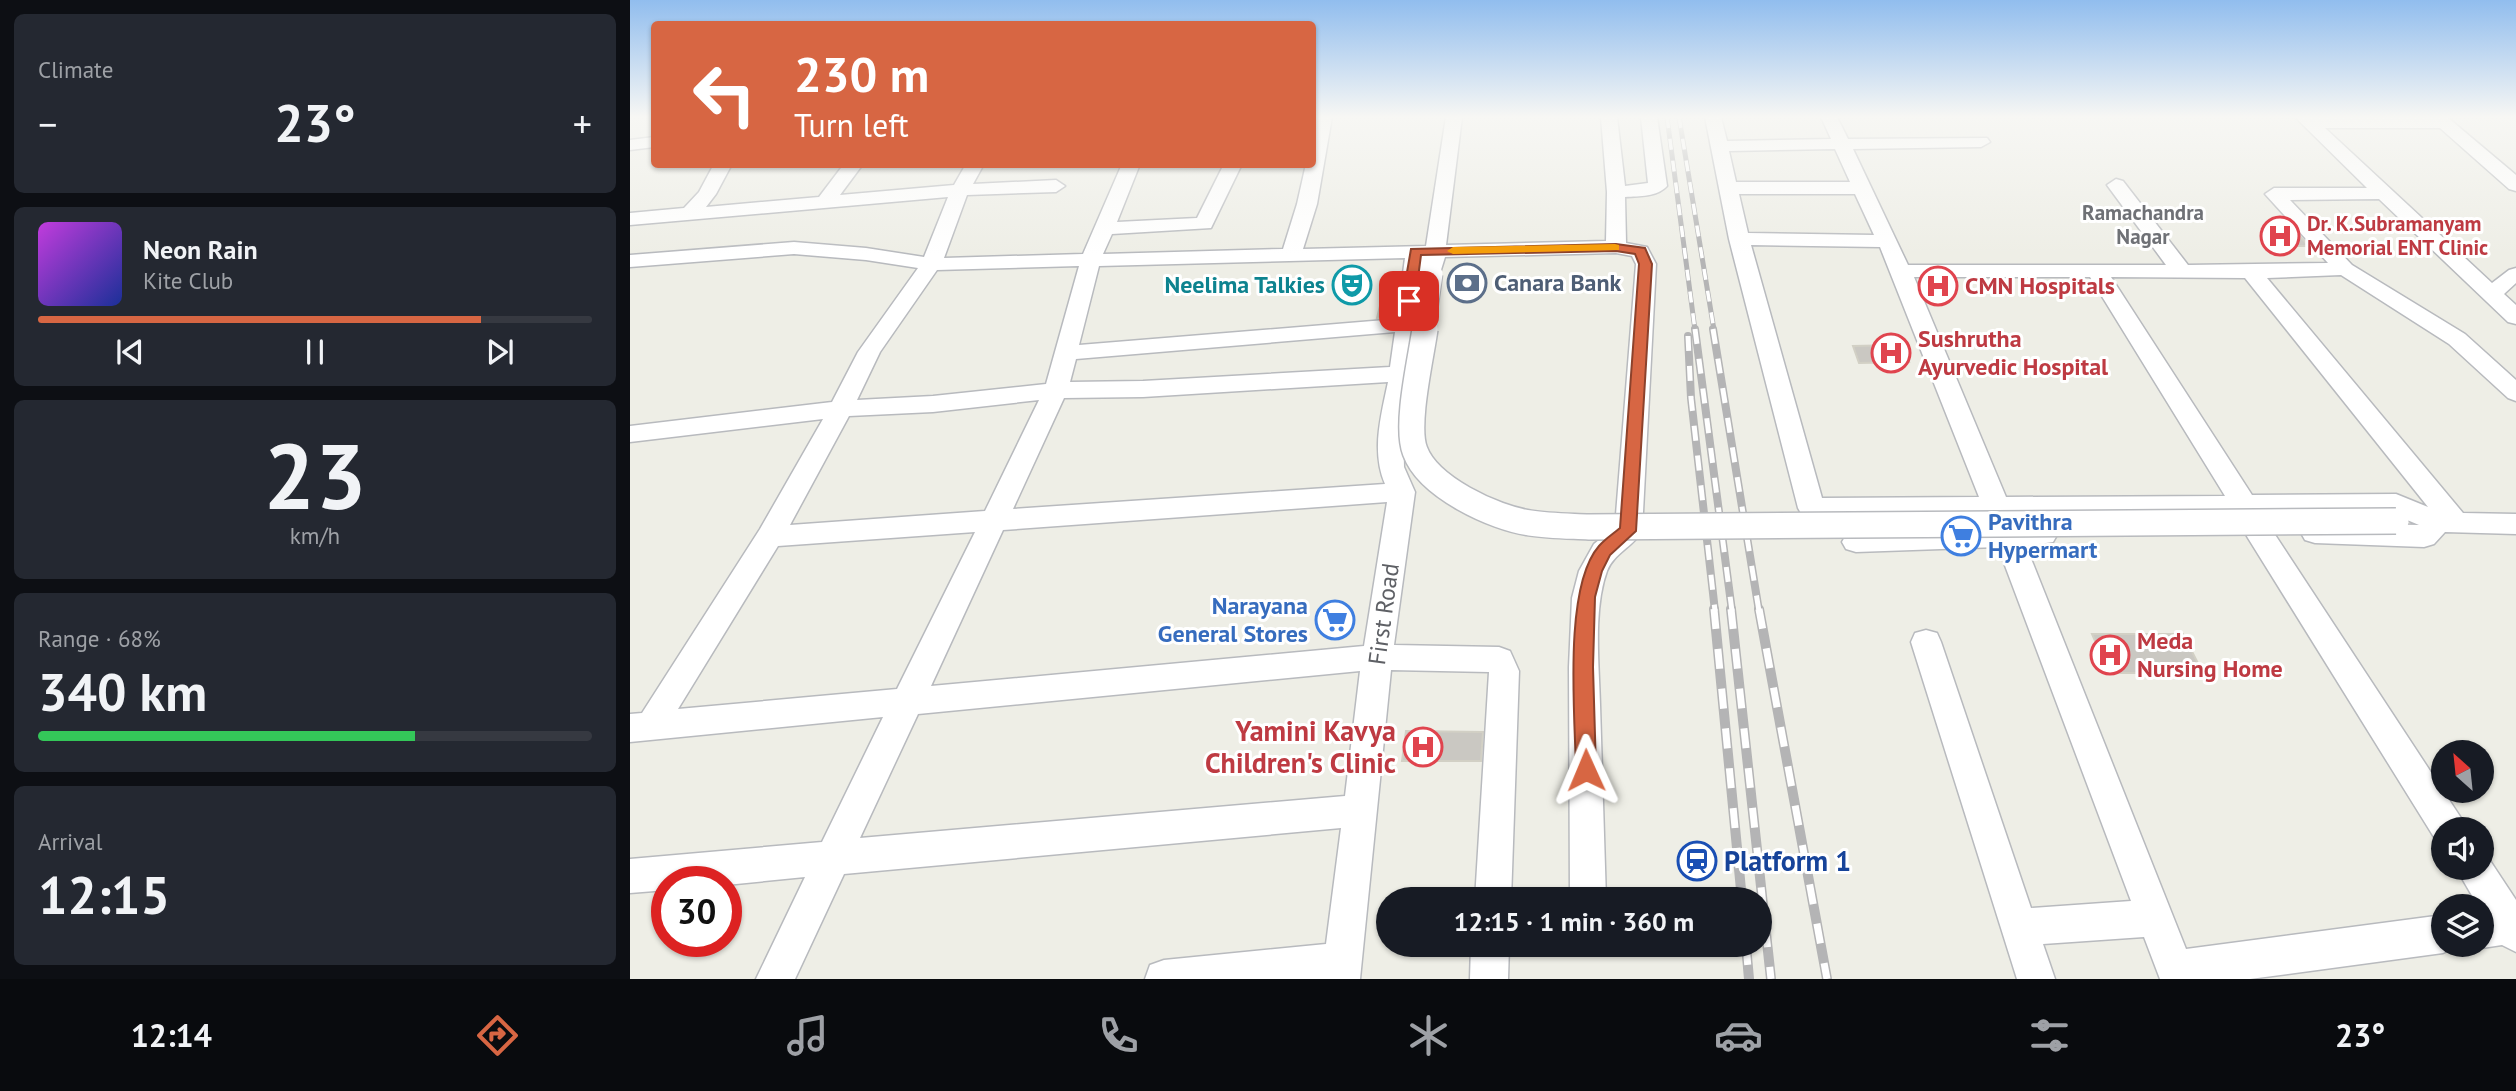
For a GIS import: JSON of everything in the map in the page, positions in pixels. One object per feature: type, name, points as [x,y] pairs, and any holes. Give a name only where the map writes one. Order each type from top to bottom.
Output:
[{"type":"street","points":[[1445,163],[1427,259],[1412,423],[1415,451],[1428,471],[1452,492],[1495,513],[1528,523],[1589,527],[2396,521],[2513,526]]},
{"type":"street","points":[[1613,163],[1616,247]]},
{"type":"street","points":[[1616,192],[1646,190],[1658,186],[1655,163]]},
{"type":"street","points":[[1723,163],[1739,239],[1811,508],[1996,507],[2251,517],[2424,537],[2446,522]]},
{"type":"street","points":[[1851,163],[1901,271],[2008,536],[2177,974],[2431,936]]},
{"type":"street","points":[[2352,163],[2516,317]]},
{"type":"street","points":[[2490,163],[2516,186]]},
{"type":"street","points":[[690,213],[707,194],[721,168]]},
{"type":"street","points":[[826,200],[851,168]]},
{"type":"street","points":[[640,727],[770,536],[841,409],[869,352],[930,264],[960,190],[973,168]]},
{"type":"street","points":[[775,979],[990,522],[1056,390],[1091,259],[1129,168]]},
{"type":"street","points":[[1103,228],[1204,224],[1231,168]]},
{"type":"street","points":[[1291,256],[1307,204],[1314,168]]},
{"type":"street","points":[[2116,185],[2182,272]]},
{"type":"street","points":[[630,219],[826,200],[1056,186]]},
{"type":"street","points":[[1728,188],[1863,188]]},
{"type":"street","points":[[2384,193],[2274,194],[2345,269],[2457,339],[2516,393]]},
{"type":"street","points":[[1739,239],[1886,241]]},
{"type":"street","points":[[630,261],[794,248],[866,254],[930,264],[1291,256],[1427,259],[1616,247],[1640,251],[1646,264],[1628,531],[1604,551],[1593,571],[1586,597],[1584,667],[1588,887]]},
{"type":"street","name":"First Road","points":[[1342,970],[1377,657],[1402,492],[1391,467],[1391,428],[1401,374],[1405,326],[1427,259]]},
{"type":"street","points":[[1901,271],[2251,272],[2345,269]]},
{"type":"street","points":[[2097,271],[2441,817]]},
{"type":"street","points":[[2251,272],[2446,522]]},
{"type":"street","points":[[2492,295],[2516,274]]},
{"type":"street","points":[[1065,353],[1405,326]]},
{"type":"street","points":[[630,434],[841,409],[933,404],[1056,390],[1143,389],[1401,374]]},
{"type":"street","points":[[770,536],[1402,492]]},
{"type":"street","points":[[1856,542],[2008,536],[2251,517]]},
{"type":"street","points":[[1926,642],[2036,979]]},
{"type":"street","points":[[640,727],[1377,657],[1492,659],[1503,663],[1494,887]]},
{"type":"street","points":[[630,876],[1360,810]]},
{"type":"street","points":[[2480,880],[2506,928]]},
{"type":"street","points":[[2019,927],[2155,918]]},
{"type":"street","points":[[1489,979],[1490,957]]},
{"type":"street","points":[[1164,979],[1342,970]]},
{"type":"building","points":[[2262,229],[2293,229],[2309,246],[2277,246]]},
{"type":"building","points":[[1388,274],[1400,274],[1395,317],[1377,318]]},
{"type":"building","points":[[1902,345],[1909,362],[1859,363],[1853,346]]},
{"type":"building","points":[[2092,634],[2183,634],[2203,673],[2109,673]]},
{"type":"building","points":[[1406,731],[1483,732],[1481,761],[1402,761]]},
{"type":"railway","points":[[1673,163],[1695,330]]},
{"type":"railway","points":[[1687,163],[1714,330]]},
{"type":"railway","points":[[1695,329],[1732,611]]},
{"type":"railway","points":[[1713,329],[1759,611]]},
{"type":"railway","points":[[1688,336],[1691,398],[1715,611]]},
{"type":"railway","points":[[1714,609],[1741,887]]},
{"type":"railway","points":[[1731,609],[1771,979]]},
{"type":"railway","points":[[1759,609],[1827,979]]},
{"type":"railway","points":[[1747,957],[1749,979]]},
{"type":"slow traffic","points":[[1453,251],[1547,251],[1615,247]]},
{"type":"place","name":"Dr. K.Subramanyam Memorial ENT Clinic","points":[[2280,236]]},
{"type":"place","name":"Canara Bank","points":[[1467,283]]},
{"type":"place","name":"Neelima Talkies","points":[[1352,285]]},
{"type":"place","name":"CMN Hospitals","points":[[1938,286]]},
{"type":"place","name":"Sushrutha Ayurvedic Hospital","points":[[1891,353]]},
{"type":"place","name":"Pavithra Hypermart","points":[[1961,536]]},
{"type":"place","name":"Narayana General Stores","points":[[1335,620]]},
{"type":"place","name":"Meda Nursing Home","points":[[2110,655]]},
{"type":"place","name":"Yamini Kavya Children's Clinic","points":[[1423,747]]},
{"type":"place","name":"Platform 1","points":[[1697,861]]},
{"type":"district","name":"Ramachandra Nagar","points":[[2143,225]]},
{"type":"route","points":[[1409,301],[1416,252],[1547,251],[1616,247],[1640,251],[1646,264],[1628,531],[1604,551],[1593,571],[1586,597],[1586,770]]}]
